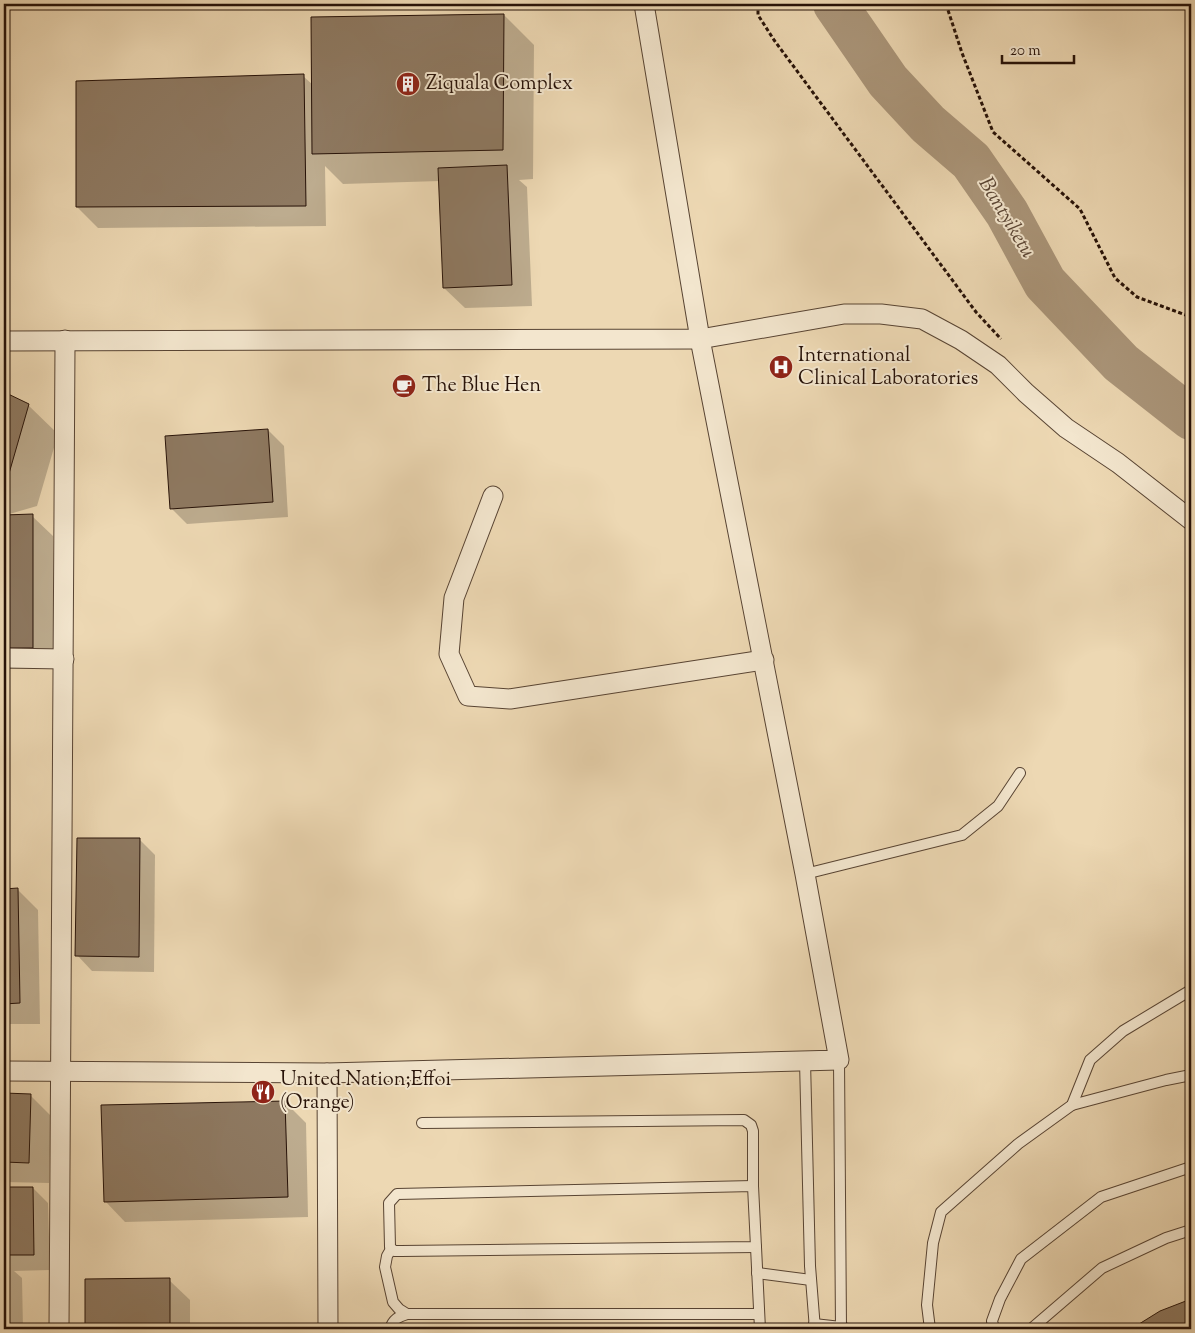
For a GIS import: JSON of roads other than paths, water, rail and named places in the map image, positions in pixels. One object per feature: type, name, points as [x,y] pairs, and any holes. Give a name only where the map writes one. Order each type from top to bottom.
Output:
[{"type":"street","points":[[4,1071],[327,1073],[839,1060],[764,660],[700,339],[644,4]]},
{"type":"street","points":[[4,340],[700,339],[844,314],[881,314],[922,319],[961,340],[998,365],[1026,393],[1066,428],[1118,463],[1191,520]]},
{"type":"street","points":[[58,1329],[64,659],[64,340]]},
{"type":"street","points":[[493,496],[454,598],[450,654],[468,696],[510,699],[764,660]]},
{"type":"street","points":[[4,658],[64,659]]},
{"type":"street","points":[[327,1073],[328,1329]]},
{"type":"lane","points":[[805,874],[962,835],[998,806],[1020,773]]},
{"type":"lane","points":[[1072,1105],[1090,1060],[1123,1031],[1191,990]]},
{"type":"lane","points":[[805,1061],[814,1326],[843,1328],[839,1060]]},
{"type":"lane","points":[[930,1329],[927,1305],[934,1243],[941,1212],[1018,1144],[1072,1105],[1191,1075]]},
{"type":"lane","points":[[422,1122],[744,1120],[750,1124],[753,1131],[753,1186],[760,1329]]},
{"type":"lane","points":[[994,1329],[992,1321],[1000,1299],[1021,1259],[1101,1197],[1191,1166]]},
{"type":"lane","points":[[392,1249],[390,1247],[390,1203],[397,1194],[753,1186]]},
{"type":"lane","points":[[1031,1329],[1102,1268],[1166,1238],[1191,1230]]},
{"type":"lane","points":[[392,1249],[410,1251],[756,1247]]},
{"type":"lane","points":[[392,1249],[387,1256],[385,1267],[393,1302],[399,1309],[408,1314]]},
{"type":"lane","points":[[757,1273],[811,1280]]},
{"type":"lane","points":[[390,1329],[393,1321],[399,1316],[408,1314],[758,1314]]},
{"type":"waterway","name":"Bantyiketu","points":[[835,4],[888,81],[928,124],[971,161],[1007,213],[1045,283],[1121,363],[1191,418]]},
{"type":"place","name":"Ziquala Complex","points":[[408,84]]},
{"type":"place","name":"International Clinical Laboratories","points":[[781,367]]},
{"type":"place","name":"The Blue Hen","points":[[404,386]]},
{"type":"place","name":"United Nation;Effoi (Orange)","points":[[263,1092]]}]
